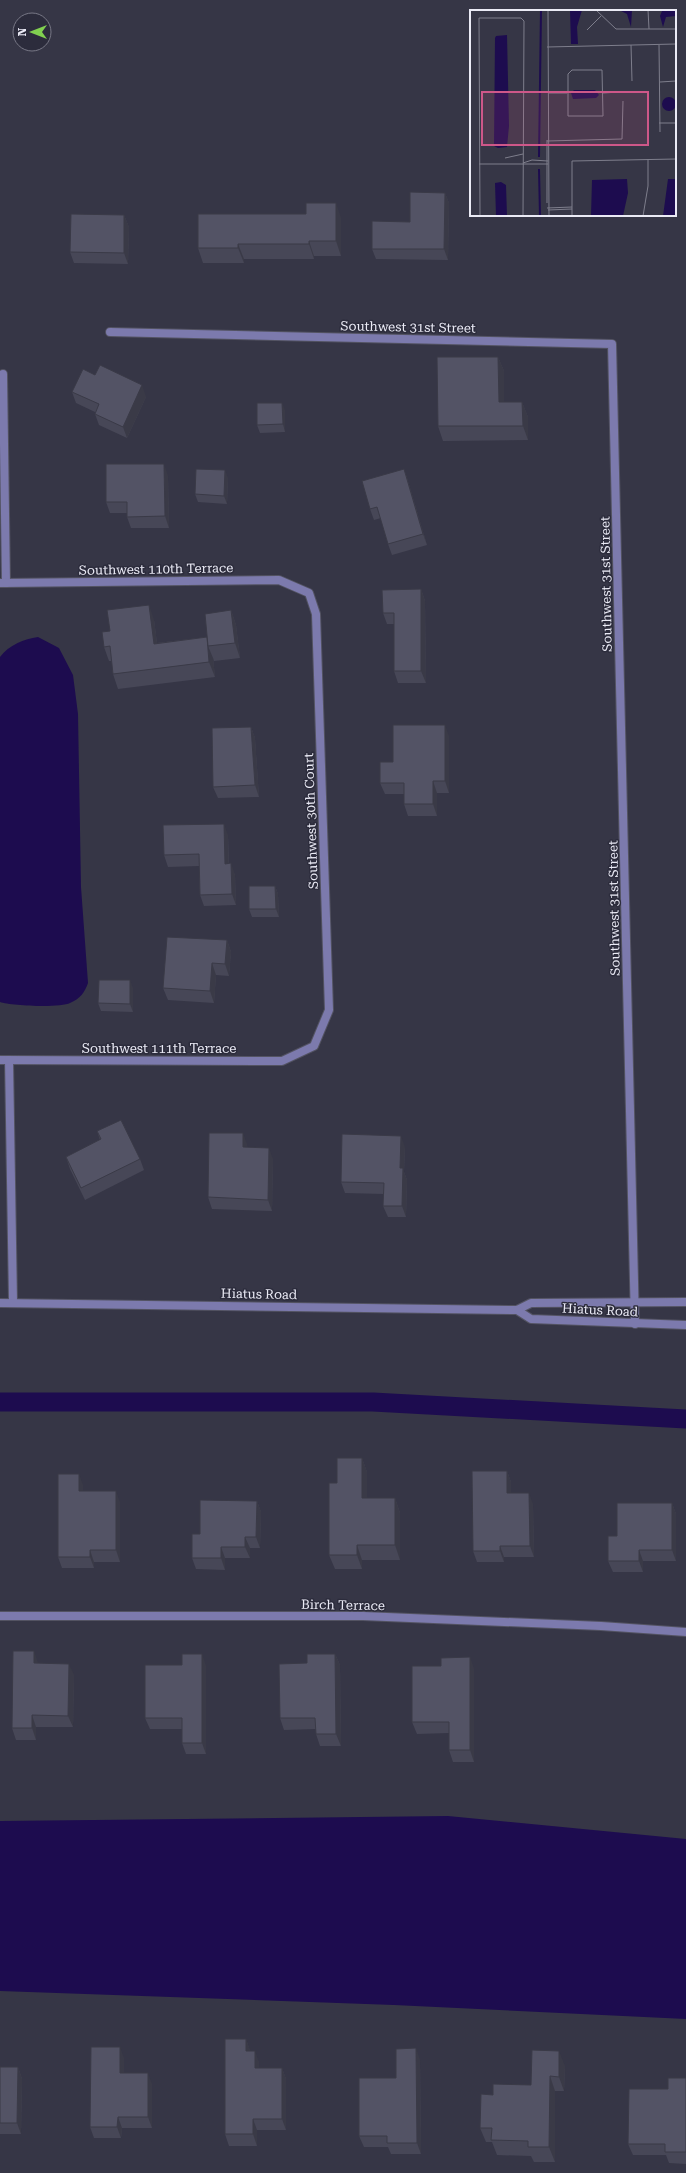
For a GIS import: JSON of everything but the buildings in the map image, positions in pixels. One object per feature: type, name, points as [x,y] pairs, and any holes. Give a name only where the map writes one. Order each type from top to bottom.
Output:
[{"type":"street","name":"Southwest 31st Street","points":[[110,332],[612,344],[635,1324]]},
{"type":"street","points":[[3,374],[3,583]]},
{"type":"street","name":"Southwest 110th Terrace","points":[[3,583],[280,580],[309,593]]},
{"type":"street","name":"Southwest 30th Court","points":[[309,593],[316,614],[329,1010],[314,1046]]},
{"type":"street","name":"Southwest 111th Terrace","points":[[4,1060],[282,1061],[314,1046]]},
{"type":"street","points":[[4,1060],[13,1302]]},
{"type":"street","name":"Hiatus Road","points":[[0,1303],[517,1310],[531,1303],[686,1302]]},
{"type":"street","name":"Hiatus Road","points":[[517,1310],[532,1319],[686,1325]]},
{"type":"street","name":"Birch Terrace","points":[[0,1616],[363,1616],[601,1626],[686,1632]]},
{"type":"shaded area","points":[[38,637],[59,648],[73,675],[78,714],[81,887],[88,983],[82,995],[77,999],[65,1005],[57,1006],[14,1005],[0,1002],[0,657],[17,643]]},
{"type":"shaded area","points":[[448,1816],[686,1839],[686,2019],[394,2005],[0,1991],[0,1821]]},
{"type":"waterway","points":[[0,1402],[373,1402],[686,1419]]}]
